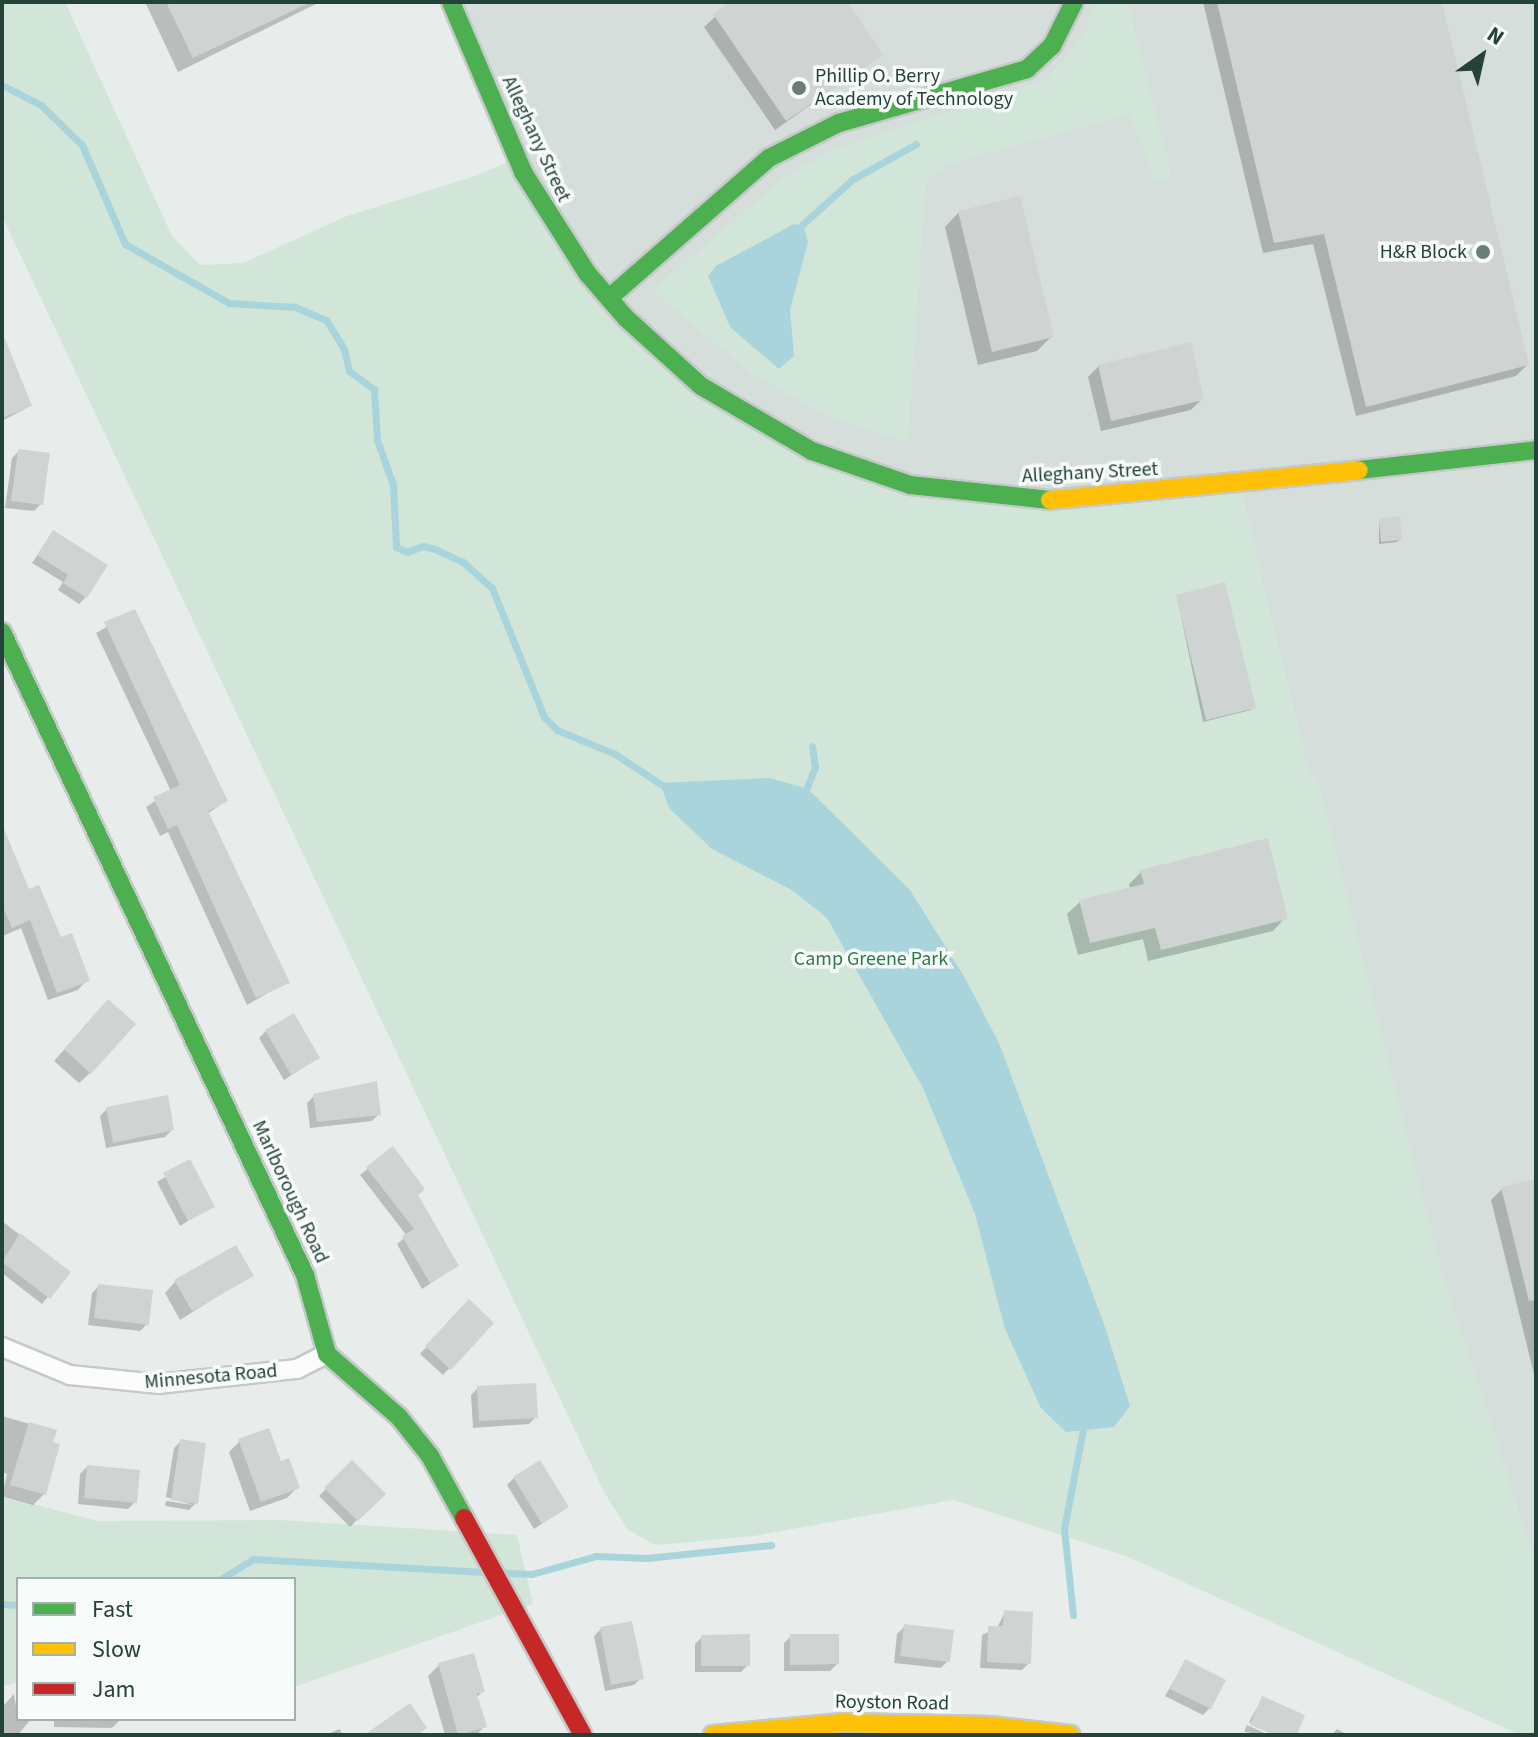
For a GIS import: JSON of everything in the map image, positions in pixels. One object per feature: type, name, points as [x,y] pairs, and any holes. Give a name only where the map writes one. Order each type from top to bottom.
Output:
[{"type":"street","name":"Alleghany Street","points":[[451,2],[523,172],[552,224],[609,298],[670,360],[751,420],[851,467],[976,496],[1110,498],[1536,450]]},
{"type":"street","points":[[609,298],[769,158],[839,123],[1020,73],[1052,46],[1074,2]]},
{"type":"street","name":"Marlborough Road","points":[[2,632],[305,1275],[327,1354]]},
{"type":"street","name":"Minnesota Road","points":[[2,1347],[70,1375],[158,1384],[297,1369],[327,1354]]},
{"type":"street","points":[[327,1354],[399,1417],[430,1456],[583,1735]]},
{"type":"street","name":"Royston Road","points":[[713,1735],[842,1723],[990,1726],[1070,1735]]},
{"type":"shaded area","points":[[454,2],[1536,2],[1536,443],[1112,492],[900,480],[704,385],[554,223]]},
{"type":"shaded area","points":[[1536,457],[1536,1722],[1240,488]]},
{"type":"green space","name":"Camp Greene Park","points":[[2,2],[65,2],[172,236],[200,265],[243,263],[347,216],[478,175],[514,159],[696,385],[911,488],[1240,488],[1310,776],[1318,778],[1444,1281],[1536,1562],[1536,1735],[1520,1735],[1126,1556],[953,1500],[754,1536],[669,1544],[655,1545],[628,1530],[604,1492],[2,216]]},
{"type":"green space","points":[[1094,2],[1128,2],[1171,173],[1164,181],[1155,180],[1130,114],[948,164],[926,180],[908,441],[837,420],[755,376],[653,291],[788,175],[829,152],[1048,79],[1086,31]],"holes":[[[808,242],[790,310],[725,316],[722,302]]]},
{"type":"green space","points":[[2,1496],[98,1521],[279,1520],[517,1535],[533,1604],[296,1686],[296,1577],[16,1577],[16,1683],[2,1687]]},
{"type":"water","points":[[794,224],[804,227],[808,242],[790,310],[794,356],[779,369],[730,327],[708,276],[716,266]]},
{"type":"water","points":[[770,778],[808,789],[910,890],[965,978],[999,1043],[1105,1327],[1130,1406],[1114,1427],[1066,1432],[1041,1408],[1005,1329],[975,1214],[923,1088],[827,918],[792,890],[712,849],[669,808],[660,783]]},
{"type":"building","points":[[166,2],[311,2],[193,58]]},
{"type":"building","name":"Phillip O. Berry Academy of Technology","points":[[730,2],[848,2],[883,55],[786,121],[713,14]]},
{"type":"building","points":[[1217,2],[1442,2],[1529,365],[1366,407],[1324,234],[1274,243]]},
{"type":"building","points":[[1020,196],[1054,337],[992,352],[958,211]]},
{"type":"building","points":[[2,335],[32,406],[2,418]]},
{"type":"building","points":[[1191,342],[1204,400],[1111,421],[1098,365]]},
{"type":"building","points":[[18,449],[50,453],[43,505],[11,501]]},
{"type":"building","points":[[1400,516],[1402,540],[1381,542],[1379,519]]},
{"type":"building","points":[[53,530],[108,565],[87,598],[63,583],[68,575],[37,555]]},
{"type":"building","points":[[1225,582],[1256,708],[1206,720],[1176,595]]},
{"type":"building","points":[[135,609],[228,801],[208,811],[290,983],[256,998],[177,825],[168,829],[153,797],[180,785],[104,622]]},
{"type":"building","points":[[2,824],[29,889],[39,885],[61,937],[72,933],[90,981],[57,993],[30,920],[12,928],[2,905]]},
{"type":"building","points":[[1268,838],[1288,919],[1161,950],[1155,928],[1090,943],[1079,900],[1144,884],[1140,870]]},
{"type":"building","points":[[108,999],[136,1024],[91,1074],[64,1049]]},
{"type":"building","points":[[294,1013],[320,1058],[291,1075],[265,1030]]},
{"type":"building","points":[[377,1081],[381,1115],[317,1122],[313,1094]]},
{"type":"building","points":[[168,1095],[174,1130],[113,1143],[106,1107]]},
{"type":"building","points":[[393,1146],[425,1189],[418,1195],[459,1266],[430,1283],[402,1236],[414,1229],[366,1167]]},
{"type":"building","points":[[190,1159],[215,1207],[188,1221],[163,1173]]},
{"type":"building","points":[[1536,1179],[1536,1300],[1529,1301],[1501,1187]]},
{"type":"building","points":[[20,1233],[71,1272],[50,1299],[2,1262]]},
{"type":"building","points":[[236,1245],[254,1276],[192,1311],[174,1280]]},
{"type":"building","points":[[98,1284],[153,1290],[149,1325],[94,1318]]},
{"type":"building","points":[[469,1299],[494,1323],[451,1370],[425,1346]]},
{"type":"building","points":[[536,1383],[538,1418],[479,1421],[477,1386]]},
{"type":"building","points":[[29,1422],[57,1430],[53,1442],[60,1444],[46,1495],[10,1485]]},
{"type":"building","points":[[269,1428],[281,1461],[289,1458],[300,1488],[261,1502],[238,1439]]},
{"type":"building","points":[[180,1439],[206,1443],[198,1504],[171,1500]]},
{"type":"building","points":[[352,1460],[386,1494],[358,1521],[324,1488]]},
{"type":"building","points":[[540,1460],[569,1507],[542,1524],[513,1477]]},
{"type":"building","points":[[87,1465],[140,1470],[137,1503],[84,1498]]},
{"type":"building","points":[[1004,1610],[1033,1612],[1031,1664],[987,1662],[988,1626],[1003,1626]]},
{"type":"building","points":[[632,1621],[644,1679],[611,1685],[600,1627]]},
{"type":"building","points":[[904,1624],[954,1630],[950,1662],[900,1656]]},
{"type":"building","points":[[750,1634],[750,1666],[701,1666],[701,1635]]},
{"type":"building","points":[[790,1634],[839,1634],[839,1664],[790,1665]]},
{"type":"building","points":[[474,1653],[485,1692],[477,1694],[487,1727],[458,1735],[438,1663]]},
{"type":"building","points":[[1185,1659],[1226,1680],[1211,1709],[1170,1689]]},
{"type":"building","points":[[1262,1696],[1305,1715],[1297,1735],[1274,1735],[1250,1725]]},
{"type":"building","points":[[410,1703],[427,1728],[417,1735],[364,1735]]},
{"type":"waterway","points":[[2,85],[41,105],[82,145],[125,244],[229,303],[295,307],[326,320],[344,349],[349,371],[374,389],[377,440],[393,485],[396,547],[407,552],[423,546],[463,562],[492,588],[544,717],[557,730],[615,754],[665,787]]},
{"type":"waterway","points":[[795,231],[853,179],[916,144]]},
{"type":"waterway","points":[[803,797],[815,767],[812,746]]},
{"type":"waterway","points":[[1073,1615],[1064,1529],[1084,1424]]},
{"type":"waterway","points":[[504,1573],[532,1574],[596,1556],[647,1558],[771,1545]]},
{"type":"waterway","points":[[224,1577],[253,1559],[485,1572]]},
{"type":"waterway","points":[[2,1604],[16,1605]]},
{"type":"traffic: fast","points":[[451,2],[523,172],[587,273],[626,318],[701,386],[812,451],[910,485],[1050,500]]},
{"type":"traffic: fast","points":[[609,298],[769,158],[839,123],[1027,69],[1052,46],[1074,2]]},
{"type":"traffic: fast","points":[[1359,470],[1536,450]]},
{"type":"traffic: fast","points":[[2,632],[305,1275],[327,1354],[399,1417],[430,1456],[464,1518]]},
{"type":"traffic: slow","points":[[1050,500],[1359,470]]},
{"type":"traffic: slow","points":[[713,1735],[842,1723],[990,1726],[1070,1735]]},
{"type":"traffic: jam","points":[[464,1518],[583,1735]]},
{"type":"place","name":"Phillip O. Berry Academy of Technology","points":[[799,88]]},
{"type":"place","name":"H&R Block","points":[[1483,252]]}]
